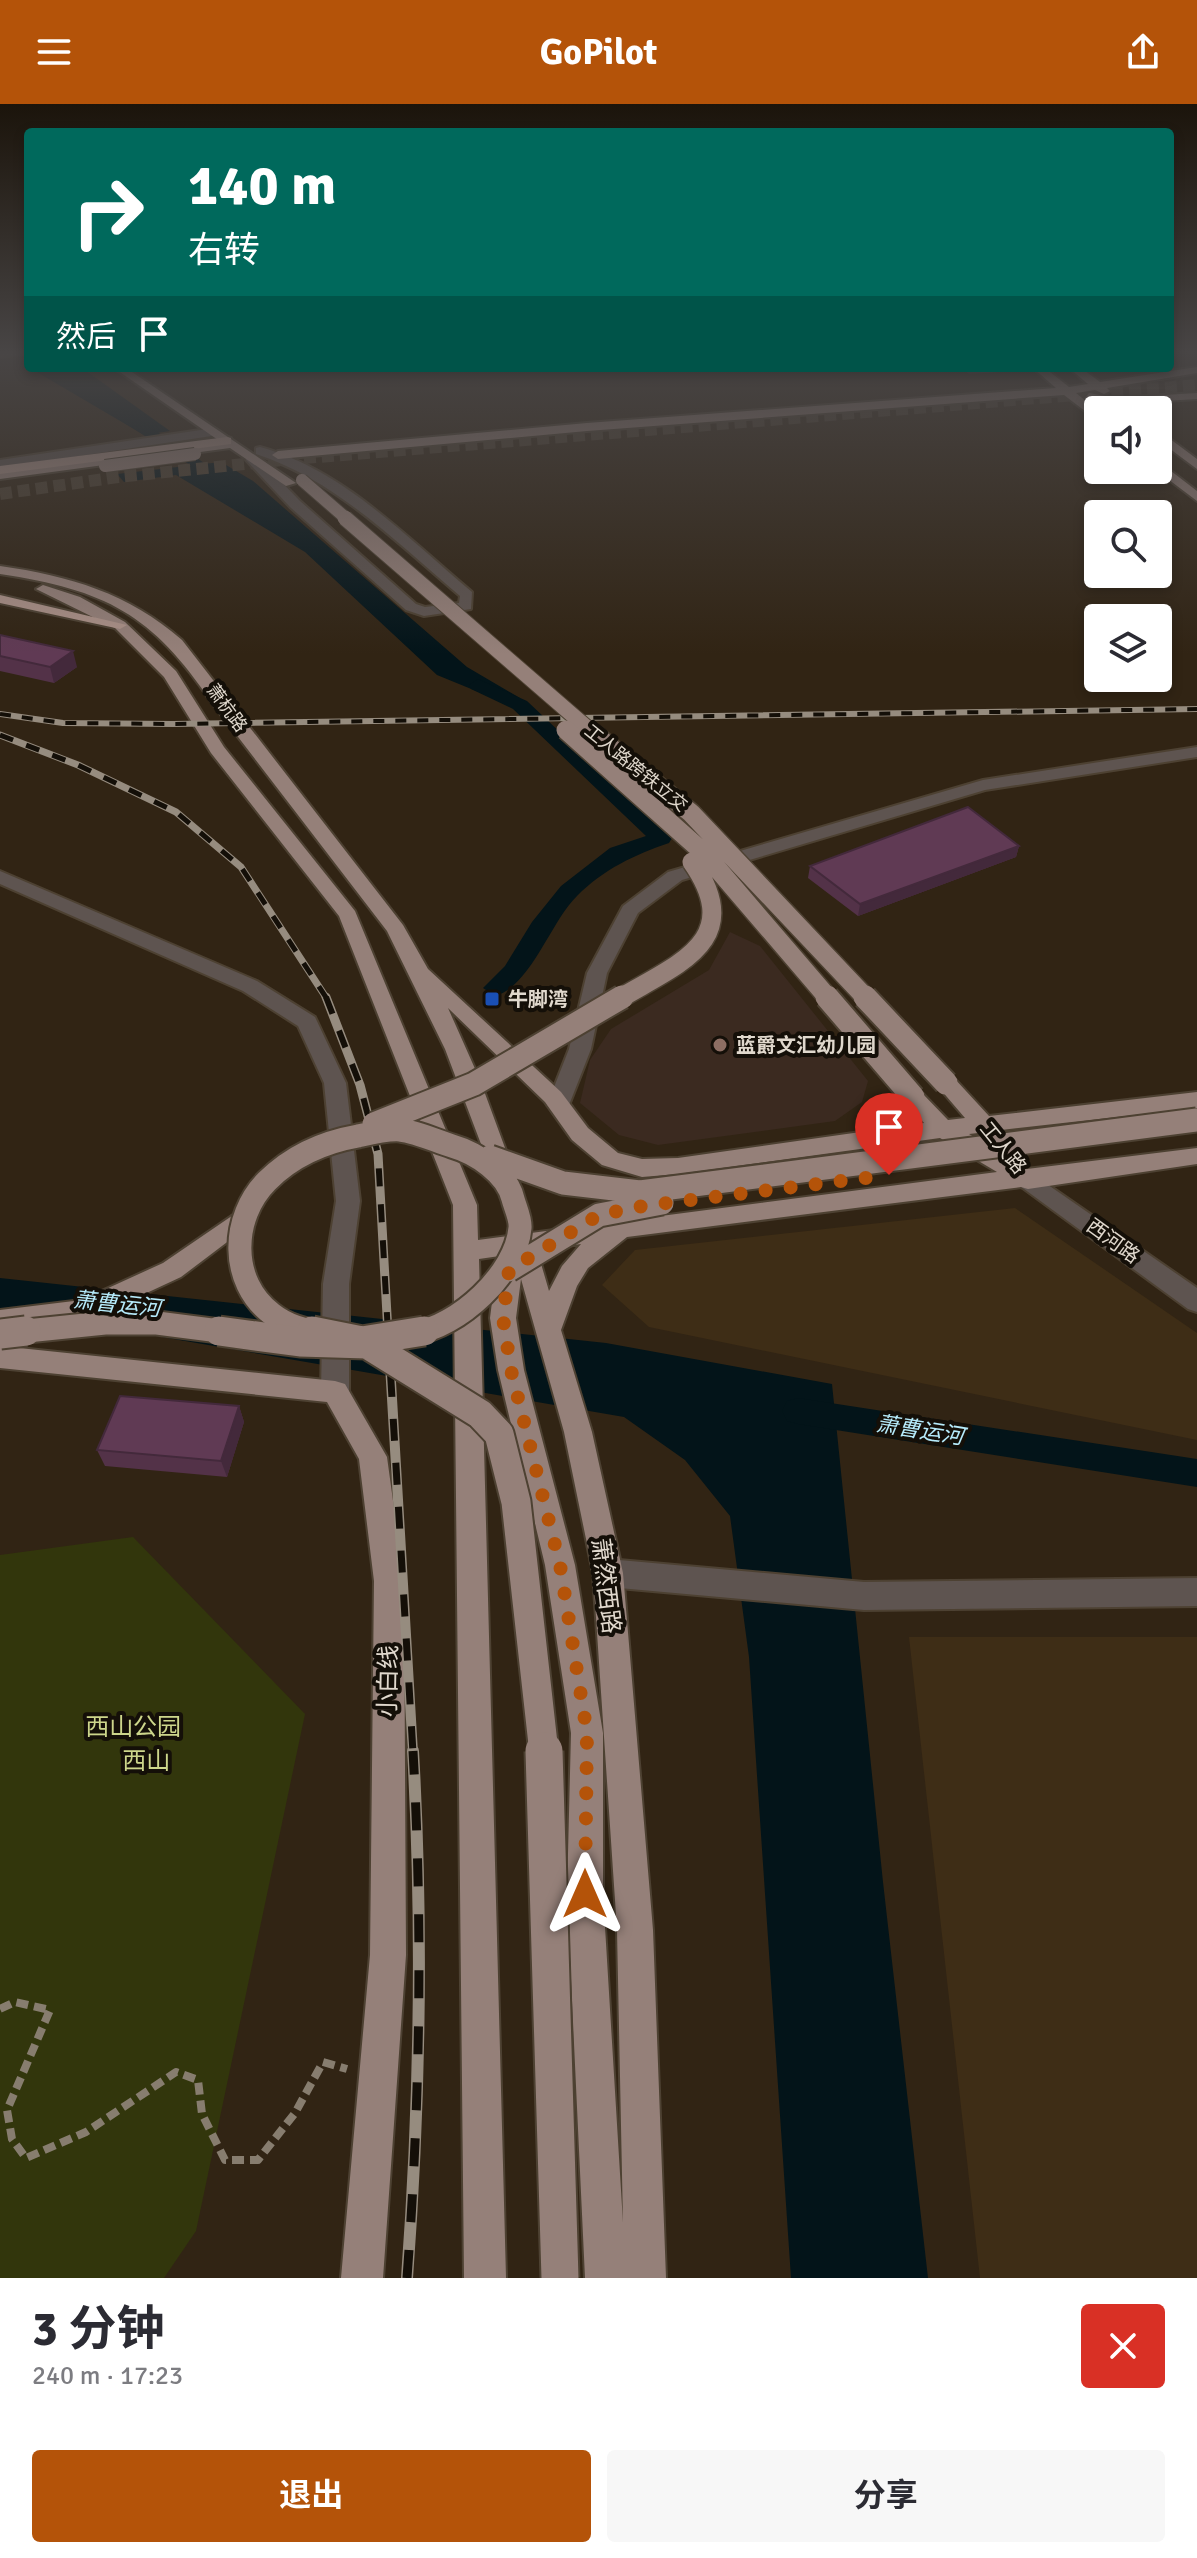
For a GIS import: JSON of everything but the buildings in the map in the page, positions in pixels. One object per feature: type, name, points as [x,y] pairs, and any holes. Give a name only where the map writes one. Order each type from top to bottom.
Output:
[{"type":"highway","points":[[0,599],[120,625]]},
{"type":"main road","points":[[0,470],[157,451]]},
{"type":"main road","points":[[248,451],[255,454]]},
{"type":"main road","points":[[251,451],[296,482]]},
{"type":"main road","points":[[278,455],[317,451]]},
{"type":"main road","points":[[1180,451],[1197,465]]},
{"type":"main road","points":[[0,482],[99,459]]},
{"type":"main road","points":[[1172,476],[1197,497]]},
{"type":"main road","name":"工人路跨铁立交","points":[[296,482],[664,820],[704,853],[913,1097]]},
{"type":"main road","name":"工人路跨铁立交","points":[[296,482],[557,704],[691,813],[946,1083]]},
{"type":"main road","name":"萧杭路","points":[[0,570],[82,584],[123,601],[161,627],[201,671],[218,700],[396,929]]},
{"type":"main road","name":"萧杭路","points":[[0,579],[75,600],[120,625],[170,674],[217,749],[348,915],[465,1205],[468,1251]]},
{"type":"main road","points":[[560,2278],[543,1727],[516,1502],[499,1434],[480,1414],[367,1344],[295,1328],[264,1307],[244,1280],[237,1249],[242,1218],[258,1189],[284,1165],[316,1147],[474,1084],[695,954],[712,924],[712,888],[664,820]]},
{"type":"main road","name":"萧然西路","points":[[396,929],[417,967],[486,1120],[516,1256],[549,1329],[578,1432],[608,1573],[635,1930],[645,2278]]},
{"type":"main road","points":[[417,967],[558,1105],[580,1134],[610,1159],[642,1168],[1197,1100]]},
{"type":"main road","name":"工人路","points":[[946,1083],[986,1126],[1028,1180]]},
{"type":"main road","name":"工人路","points":[[913,1097],[943,1129],[1028,1180]]},
{"type":"main road","points":[[316,1147],[357,1134],[400,1130],[441,1136],[543,1180],[584,1190],[640,1192],[1197,1120]]},
{"type":"main road","points":[[0,1334],[105,1323],[157,1323],[300,1342],[367,1344],[416,1335],[453,1320],[486,1297],[516,1256],[599,1215],[643,1206],[1197,1136]]},
{"type":"main road","points":[[476,1151],[503,1175],[519,1205],[520,1239],[503,1318],[511,1370],[560,1565],[587,1733],[585,1894],[606,2278]]},
{"type":"main road","points":[[485,2278],[468,1251],[516,1256],[644,1225],[1028,1180],[1197,1156]]},
{"type":"main road","points":[[0,1320],[86,1310],[172,1270],[242,1218]]},
{"type":"main road","points":[[549,1329],[564,1280],[595,1243],[644,1225]]},
{"type":"main road","points":[[0,1334],[38,1359]]},
{"type":"main road","points":[[0,1357],[335,1392]]},
{"type":"main road","name":"小白线","points":[[335,1392],[373,1457],[389,1581],[388,1955],[362,2278]]},
{"type":"street","points":[[99,459],[157,451]]},
{"type":"street","points":[[255,454],[278,455],[324,480],[467,595],[466,606],[424,612],[411,607],[295,504],[255,454]]},
{"type":"street","points":[[558,1105],[580,1049],[597,973],[630,910],[675,876],[983,785],[1197,752]]},
{"type":"street","points":[[0,877],[250,986],[307,1022],[335,1083],[348,1201],[336,1284],[335,1392]]},
{"type":"street","name":"西河路","points":[[1028,1180],[1197,1302]]},
{"type":"street","points":[[608,1573],[864,1596],[1197,1592]]},
{"type":"path","points":[[0,2009],[15,2002],[50,2010],[7,2110],[12,2139],[26,2158],[52,2150],[94,2128],[176,2072],[198,2080],[202,2114],[225,2160],[258,2160],[295,2113],[323,2062],[379,2078]]},
{"type":"shaded area","name":"蓝爵文汇幼儿园","points":[[730,932],[760,946],[868,1081],[862,1102],[835,1121],[658,1145],[619,1135],[580,1103],[590,1060],[611,1029],[709,970]]},
{"type":"shaded area","points":[[1015,1208],[1197,1333],[1197,1440],[649,1327],[602,1285],[635,1250]]},
{"type":"shaded area","points":[[909,1637],[1197,1637],[1197,2278],[980,2278]]},
{"type":"green space","name":"西山","points":[[133,1537],[305,1714],[196,2231],[164,2278],[0,2278],[0,1555]]},
{"type":"water","points":[[221,462],[253,481],[467,667],[520,698],[508,704],[437,675],[305,552],[176,475],[124,482],[117,474]]},
{"type":"water","points":[[0,1278],[606,1343],[832,1384],[883,1882],[928,2278],[791,2278],[749,1657],[730,1516],[685,1460],[624,1417],[0,1309]]},
{"type":"waterway","points":[[179,451],[229,484]]},
{"type":"waterway","points":[[478,685],[520,705],[661,838],[618,853],[569,891],[540,927],[514,971],[495,988]]},
{"type":"waterway","name":"萧曹运河","points":[[798,1411],[1197,1473]]},
{"type":"tunnel","points":[[0,494],[118,477],[385,451]]},
{"type":"railway","points":[[0,714],[63,723],[173,724],[1197,709]]},
{"type":"railway","points":[[0,735],[78,765],[176,812],[241,867],[326,998]]},
{"type":"railway","points":[[326,998],[360,1085],[378,1154],[388,1333]]},
{"type":"railway","points":[[388,1331],[413,1753]]},
{"type":"railway","points":[[407,2278],[419,2014],[413,1751]]},
{"type":"place","name":"牛脚湾","points":[[492,999]]},
{"type":"place","name":"蓝爵文汇幼儿园","points":[[720,1045]]},
{"type":"route","points":[[585,1894],[587,1733],[560,1565],[511,1370],[503,1318],[509,1270],[599,1215],[643,1206],[889,1175]]},
{"type":"park label","name":"西山公园","points":[[133,1727]]}]
